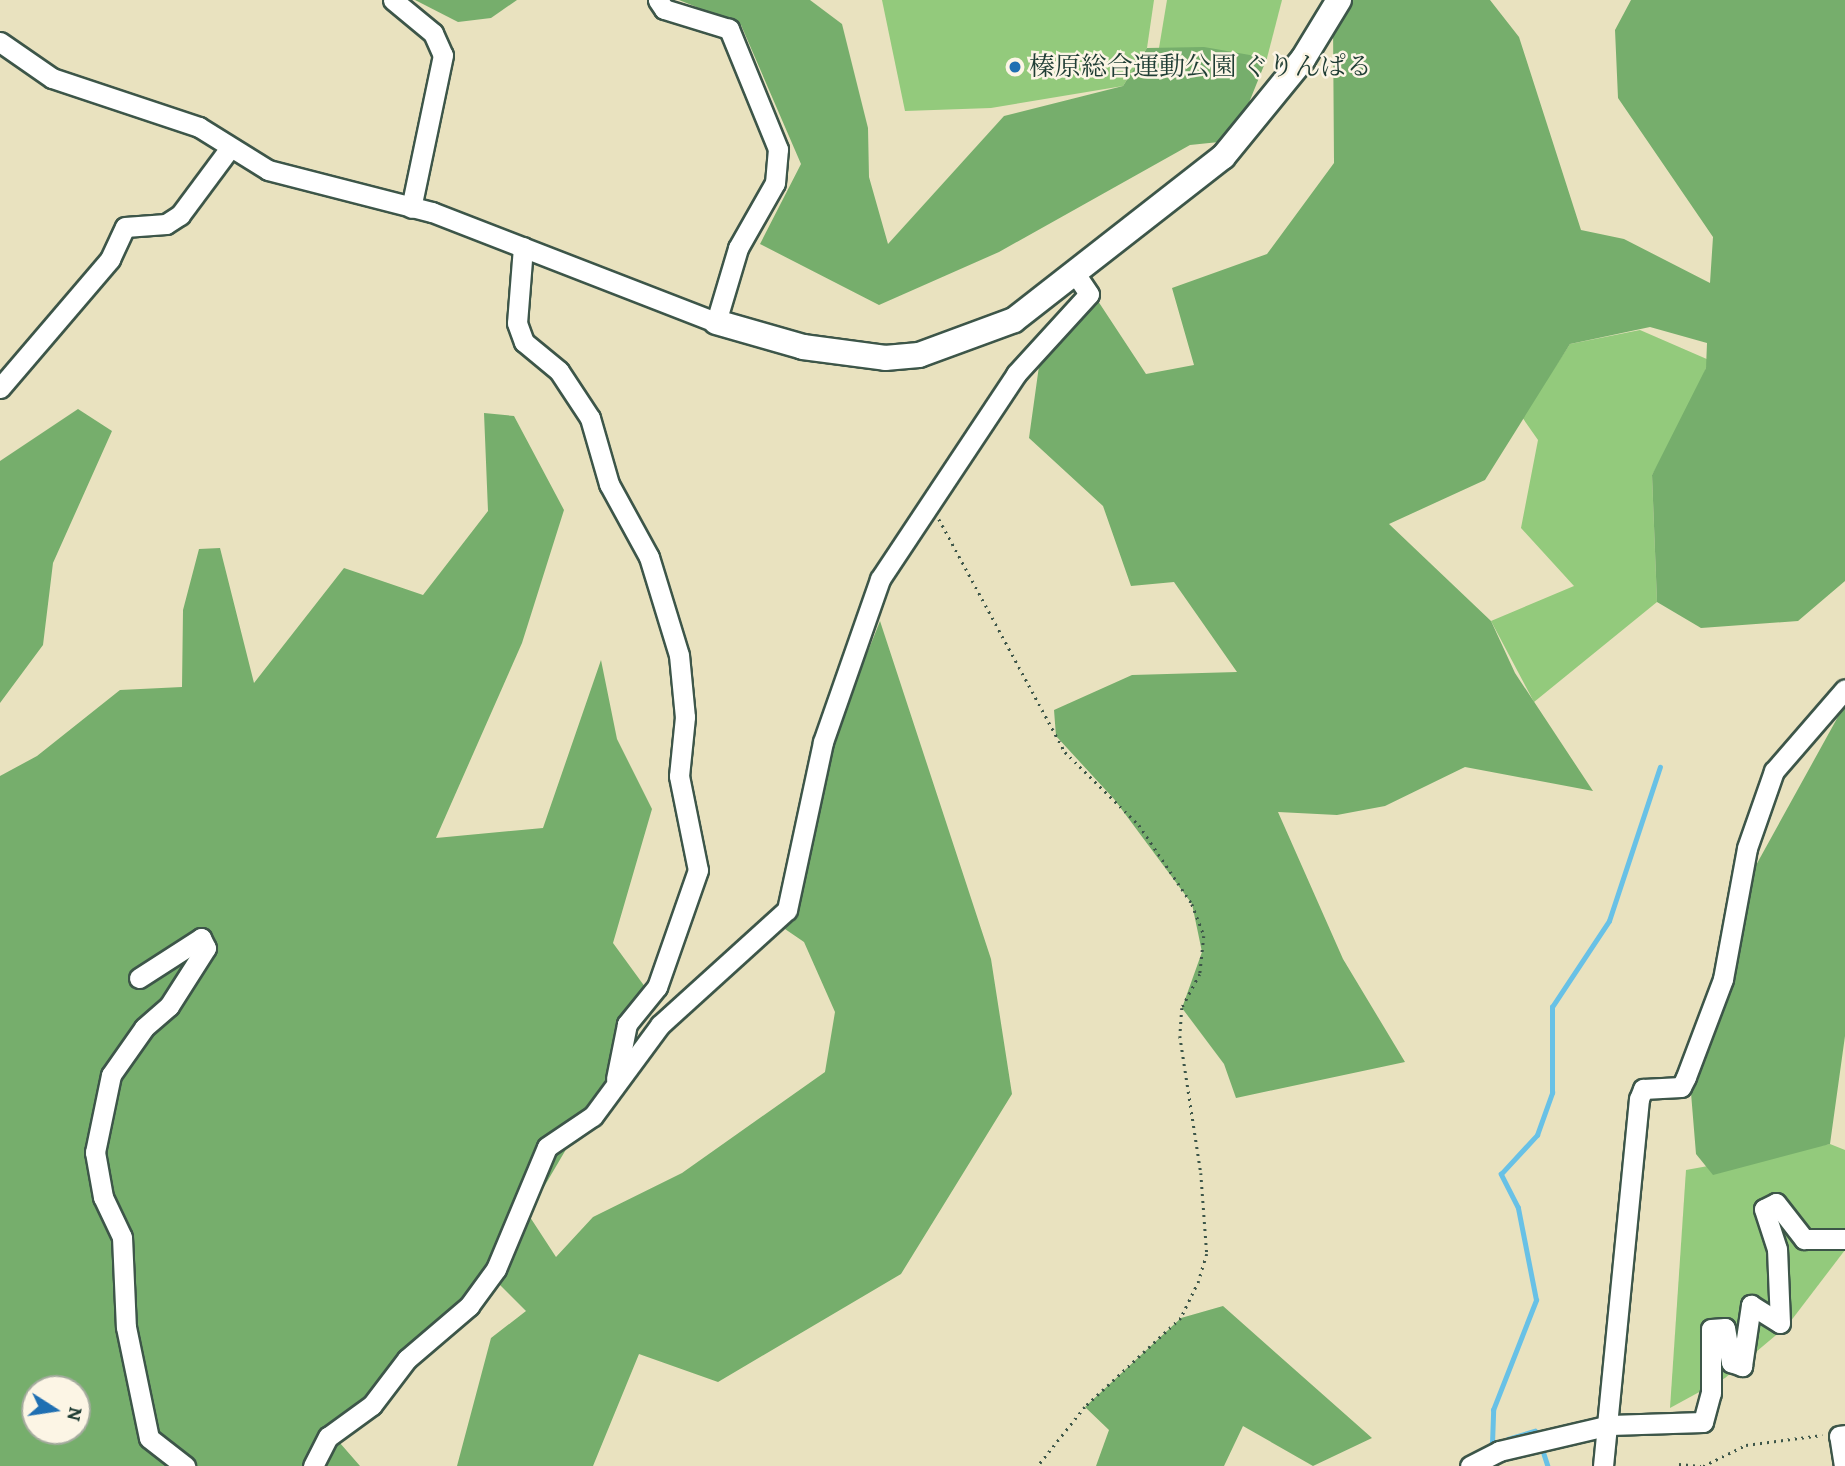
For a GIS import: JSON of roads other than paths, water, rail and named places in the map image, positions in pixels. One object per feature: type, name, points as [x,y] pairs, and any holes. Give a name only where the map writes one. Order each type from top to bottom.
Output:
[{"type":"street","points":[[393,0],[433,33],[443,55],[411,208]]},
{"type":"street","points":[[658,0],[664,9],[729,29],[778,149],[775,183],[738,248],[716,322]]},
{"type":"street","points":[[0,43],[52,78],[152,108],[199,127],[229,149],[268,170],[411,208],[523,247],[716,322],[803,346],[865,357],[919,355],[1014,320],[1077,276],[1223,157],[1303,59],[1339,0]]},
{"type":"street","points":[[0,388],[110,258],[125,227],[166,225],[180,215],[229,149]]},
{"type":"street","points":[[523,247],[517,323],[524,342],[559,371],[590,418],[609,484],[649,557],[679,655],[685,717],[679,776],[698,870],[657,987],[627,1024],[616,1079]]},
{"type":"street","points":[[313,1466],[328,1437],[372,1405],[407,1359],[469,1306],[496,1269],[547,1147],[593,1116],[616,1079],[667,1017],[786,910],[823,742],[865,620],[890,561],[932,506],[1016,374],[1089,294],[1077,276]]},
{"type":"street","points":[[1603,1466],[1611,1425],[1620,1261],[1639,1099],[1643,1089],[1681,1087],[1723,979],[1747,848],[1774,771],[1845,689]]},
{"type":"street","points":[[139,978],[201,938],[206,948],[169,1006],[144,1028],[111,1074],[95,1152],[103,1197],[122,1237],[127,1327],[149,1438],[185,1466]]},
{"type":"street","points":[[1470,1466],[1499,1451],[1611,1425],[1703,1422],[1712,1393],[1711,1329],[1725,1328],[1731,1362],[1742,1366],[1751,1305],[1780,1323],[1777,1249],[1763,1209],[1768,1203],[1776,1203],[1804,1239],[1845,1239]]},
{"type":"street","points":[[1842,1436],[1844,1466]]},
{"type":"waterway","points":[[1497,1443],[1492,1444],[1493,1410],[1536,1300],[1518,1208],[1501,1174],[1537,1135],[1552,1093],[1552,1007],[1609,921],[1660,767]]},
{"type":"waterway","points":[[1508,1439],[1535,1431]]},
{"type":"waterway","points":[[1544,1454],[1548,1466]]},
{"type":"place","name":"榛原総合運動公園 ぐりんぱる","points":[[1015,67]]}]
